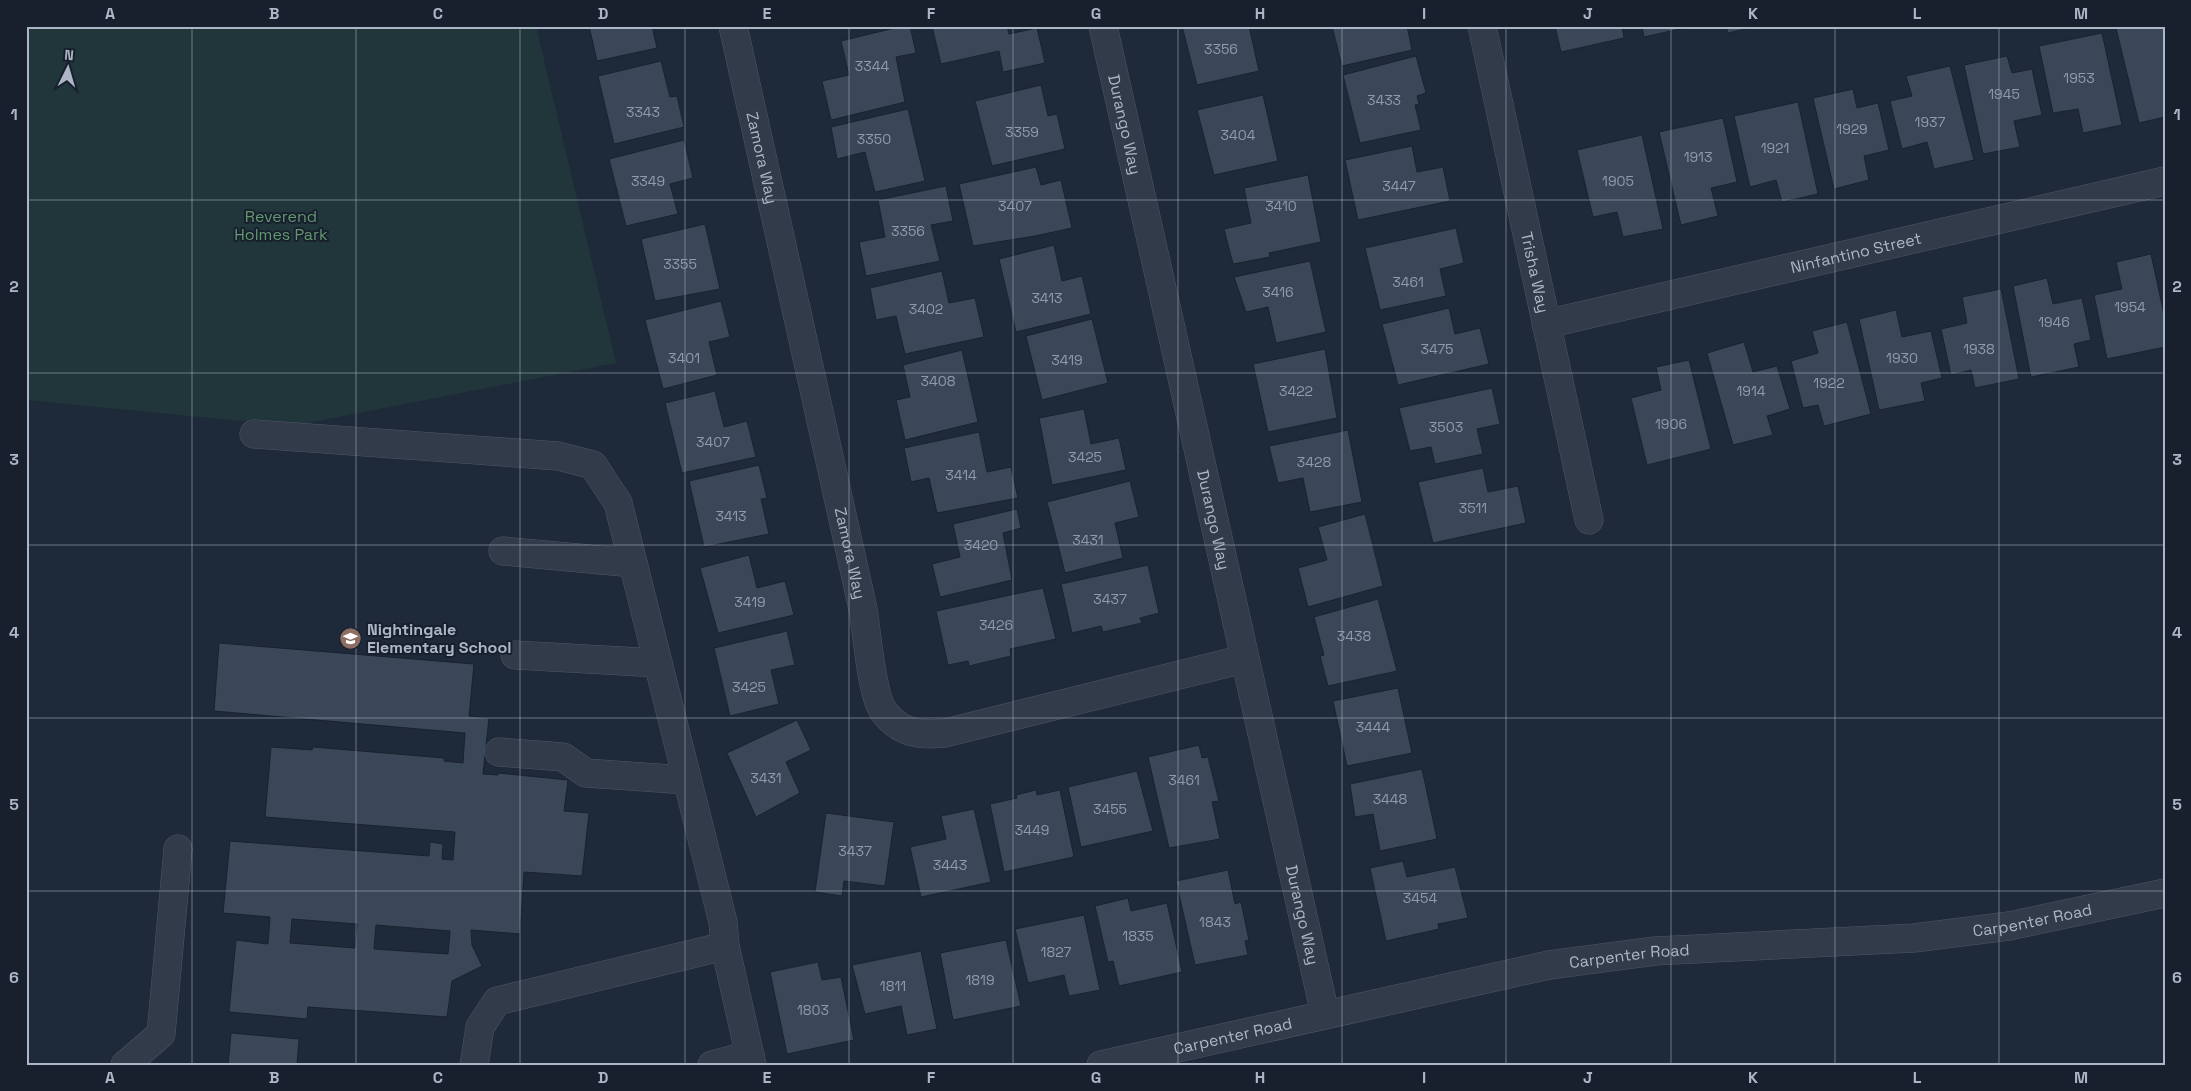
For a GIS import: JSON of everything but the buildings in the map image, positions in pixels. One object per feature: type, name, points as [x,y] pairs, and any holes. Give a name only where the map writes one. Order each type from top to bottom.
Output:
[{"type":"street","name":"Zamora Way","points":[[733,26],[863,609],[875,685],[881,707],[891,720],[906,730],[922,734],[944,734],[1244,660]]},
{"type":"street","name":"Durango Way","points":[[1103,26],[1325,1014]]},
{"type":"street","name":"Trisha Way","points":[[1482,26],[1589,520]]},
{"type":"street","name":"Ninfantino Street","points":[[1546,324],[2165,181]]},
{"type":"street","points":[[254,434],[558,456],[593,465],[618,503],[723,922],[725,946],[751,1060],[712,1065]]},
{"type":"street","points":[[503,551],[633,563]]},
{"type":"street","points":[[514,655],[658,663]]},
{"type":"street","points":[[499,752],[563,757],[586,773],[687,780]]},
{"type":"street","points":[[125,1065],[161,1034],[178,849]]},
{"type":"street","name":"Carpenter Road","points":[[1101,1065],[1550,965],[1655,951],[1914,938],[2009,926],[2165,893]]},
{"type":"street","points":[[474,1065],[480,1027],[496,1002],[725,946]]},
{"type":"green space","name":"Reverend Holmes Park","points":[[26,26],[536,26],[616,363],[292,426],[26,400]]},
{"type":"place","name":"Nightingale Elementary School","points":[[351,638]]}]
